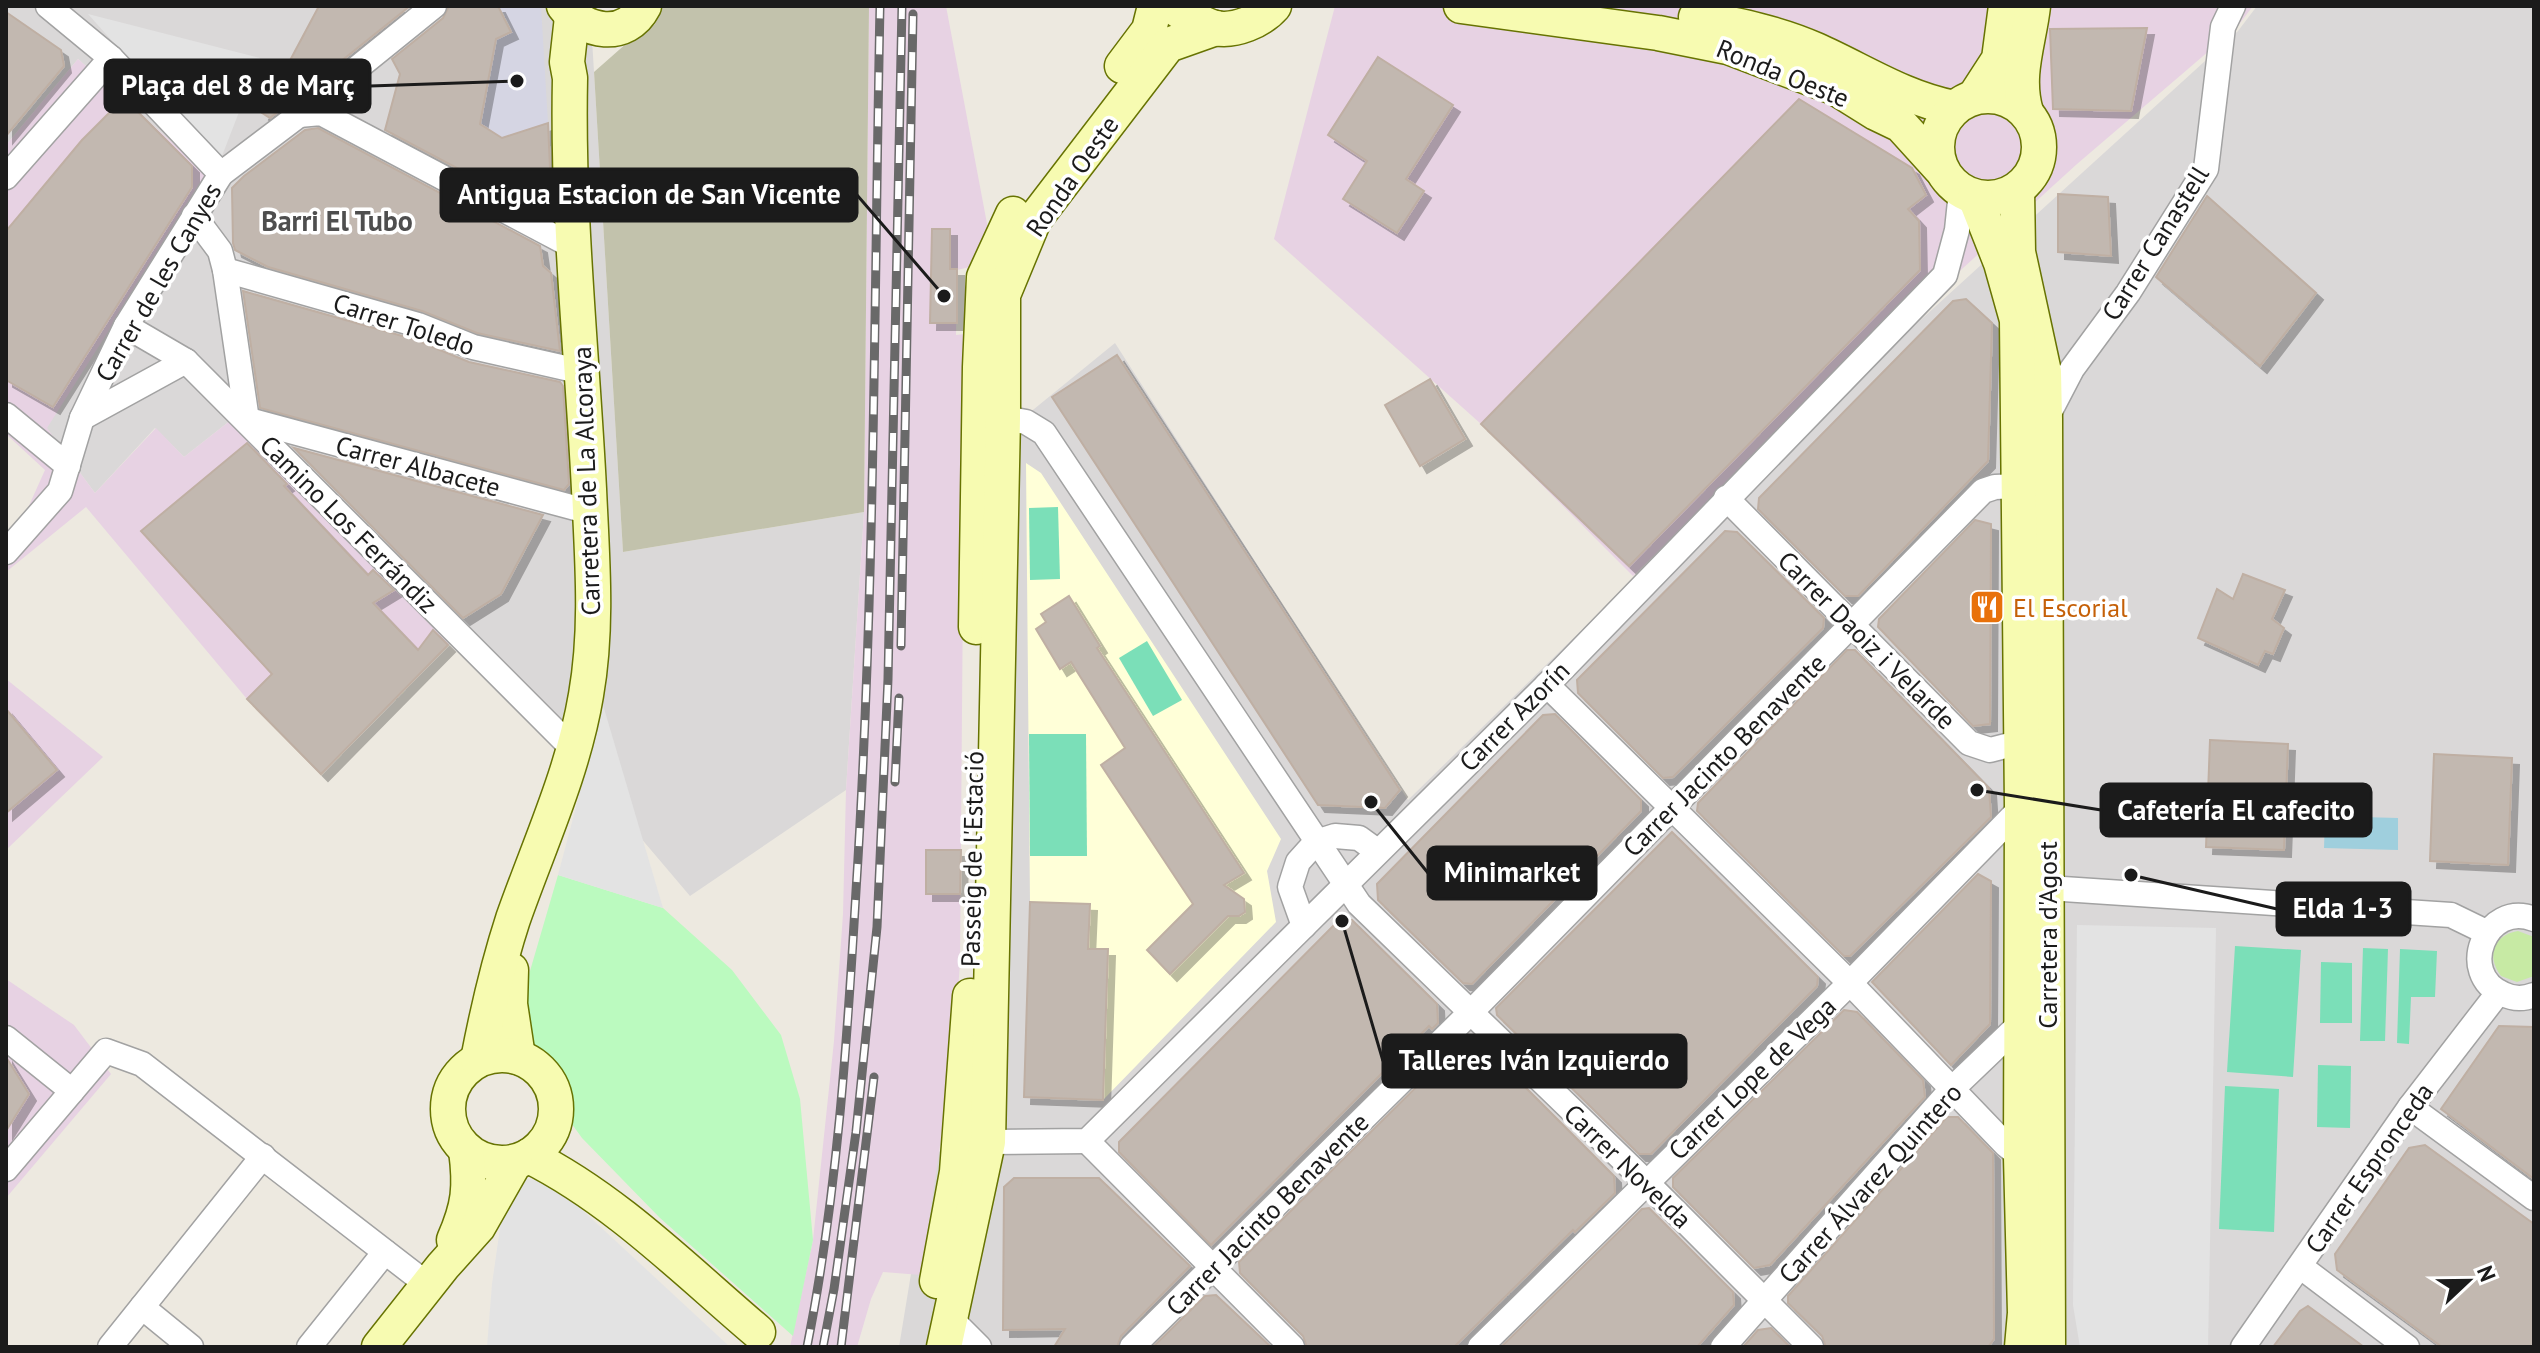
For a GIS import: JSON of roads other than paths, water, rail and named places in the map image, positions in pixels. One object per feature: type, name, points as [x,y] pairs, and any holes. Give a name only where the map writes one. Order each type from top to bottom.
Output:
[{"type":"main road","points":[[578,18],[625,25],[644,6]]},
{"type":"main road","name":"Ronda Oeste","points":[[980,367],[984,277],[1018,203],[1149,30],[1155,6]]},
{"type":"main road","points":[[1175,6],[1179,11],[1216,28]]},
{"type":"main road","name":"Ronda Oeste","points":[[1003,418],[1003,295],[1034,220],[1168,45],[1216,28],[1246,25],[1274,6]]},
{"type":"main road","name":"Ronda Oeste","points":[[1461,6],[1658,33],[1728,47],[1836,88],[1901,125],[1959,186]]},
{"type":"main road","name":"Ronda Oeste","points":[[1635,6],[1758,30],[1815,50],[1915,99],[1965,102]]},
{"type":"main road","points":[[2006,6],[1999,59],[1965,102],[1944,120],[1937,135],[1936,152],[1959,186],[1997,198],[2017,190],[2033,174],[2040,153],[2037,131],[2026,112],[2021,67],[2033,6]]},
{"type":"main road","name":"Carretera de La Alcoraya","points":[[478,1060],[488,1009],[513,921],[559,801],[587,694],[594,594],[583,372],[572,246],[570,78],[567,62],[578,18]]},
{"type":"main road","points":[[1965,102],[2003,97],[2026,112]]},
{"type":"main road","name":"Carretera d'Agost","points":[[1959,186],[2001,263],[2017,320],[2022,807],[2035,888],[2022,1022],[2025,1313],[2022,1347]]},
{"type":"main road","name":"Carretera d'Agost","points":[[2017,190],[2018,252],[2044,372],[2035,888],[2048,1347]]},
{"type":"main road","name":"Passeig de l'Estació","points":[[921,1347],[931,1315],[957,1172],[970,1001],[980,367]]},
{"type":"main road","name":"Passeig de l'Estació","points":[[948,1334],[988,1142],[1003,418]]},
{"type":"main road","name":"Carretera de La Alcoraya","points":[[513,921],[510,1004],[518,1057]]},
{"type":"main road","points":[[497,1054],[518,1057],[543,1074],[551,1087],[555,1117],[547,1140],[522,1159],[508,1164],[485,1161],[466,1150],[450,1128],[447,1102],[457,1077],[478,1060],[497,1054]]},
{"type":"main road","points":[[555,1117],[574,1164],[631,1225]]},
{"type":"main road","points":[[435,1275],[467,1211],[466,1150]]},
{"type":"main road","points":[[522,1159],[564,1173],[758,1332]]},
{"type":"main road","points":[[379,1347],[435,1275],[478,1227],[522,1159]]},
{"type":"street","points":[[48,6],[111,58],[221,174]]},
{"type":"street","name":"Carrer de les Canyes","points":[[6,552],[60,491],[82,418],[126,326],[221,174],[434,6]]},
{"type":"street","name":"Carrer Canastell","points":[[2045,419],[2072,369],[2128,293],[2206,169],[2223,27],[2233,6]]},
{"type":"street","points":[[6,177],[111,58]]},
{"type":"street","points":[[299,115],[321,113],[572,246]]},
{"type":"street","name":"Carrer Azorín","points":[[1087,1141],[1547,685],[1945,275],[1957,230],[1959,186]]},
{"type":"street","points":[[194,216],[223,260]]},
{"type":"street","name":"Carrer Toledo","points":[[223,260],[418,325],[473,347],[583,372]]},
{"type":"street","name":"Camino Los Ferrándiz","points":[[223,260],[247,420],[573,749]]},
{"type":"street","points":[[126,326],[186,361],[247,420]]},
{"type":"street","points":[[82,418],[186,361]]},
{"type":"street","points":[[6,415],[68,466]]},
{"type":"street","name":"Carrer Novelda","points":[[1003,418],[1026,422],[1044,433],[1359,904],[1811,1347]]},
{"type":"street","name":"Carrer Albacete","points":[[247,420],[590,512]]},
{"type":"street","name":"Carrer Jacinto Benavente","points":[[1132,1347],[1470,1013],[1983,491],[2018,486]]},
{"type":"street","name":"Carrer Daoiz i Velarde","points":[[1726,498],[1969,743],[1990,750],[2021,742]]},
{"type":"street","points":[[1547,685],[1850,983],[2021,1157]]},
{"type":"street","name":"Carrer Lope de Vega","points":[[1480,1347],[1850,983],[2022,807]]},
{"type":"street","points":[[1304,926],[1290,887],[1298,862],[1316,842],[1335,836],[1359,838],[1377,851]]},
{"type":"street","points":[[2035,888],[2451,915],[2486,932]]},
{"type":"street","points":[[2534,919],[2513,916],[2498,921],[2486,932],[2480,945],[2481,972],[2488,984],[2498,993],[2512,998],[2534,995]]},
{"type":"street","name":"Carrer Espronceda","points":[[2243,1347],[2410,1107],[2498,993]]},
{"type":"street","name":"Carrer Álvarez Quintero","points":[[1723,1347],[1952,1089],[2022,1022]]},
{"type":"street","points":[[6,1038],[72,1091]]},
{"type":"street","points":[[6,1169],[106,1051],[142,1064],[385,1252],[435,1275]]},
{"type":"street","points":[[2410,1107],[2534,1198]]},
{"type":"street","points":[[988,1142],[1087,1141],[1292,1347]]},
{"type":"street","points":[[110,1347],[263,1156]]},
{"type":"street","points":[[309,1347],[385,1252]]},
{"type":"street","points":[[2301,1267],[2407,1347]]},
{"type":"street","points":[[142,1307],[191,1347]]},
{"type":"street","points":[[948,1334],[979,1347]]},
{"type":"water","points":[[2325,816],[2398,818],[2398,850],[2324,848]]},
{"type":"railway","points":[[807,1347],[826,1234],[839,1120],[862,780],[870,559],[880,6]]},
{"type":"railway","points":[[823,1347],[856,1132],[877,927],[888,679],[902,6]]},
{"type":"railway","points":[[901,646],[913,14]]},
{"type":"railway","points":[[895,782],[899,698]]},
{"type":"railway","points":[[841,1347],[874,1077]]},
{"type":"place","name":"Plaça del 8 de Març","points":[[517,81]]},
{"type":"place","name":"Antigua Estacion de San Vicente","points":[[944,296]]},
{"type":"place","name":"El Escorial","points":[[1987,607]]},
{"type":"place","name":"Cafetería El cafecito","points":[[1977,790]]},
{"type":"place","name":"Minimarket","points":[[1371,802]]},
{"type":"place","name":"Elda 1-3","points":[[2131,875]]},
{"type":"place","name":"Talleres Iván Izquierdo","points":[[1342,921]]},
{"type":"district","name":"Barri El Tubo","points":[[337,220]]}]
